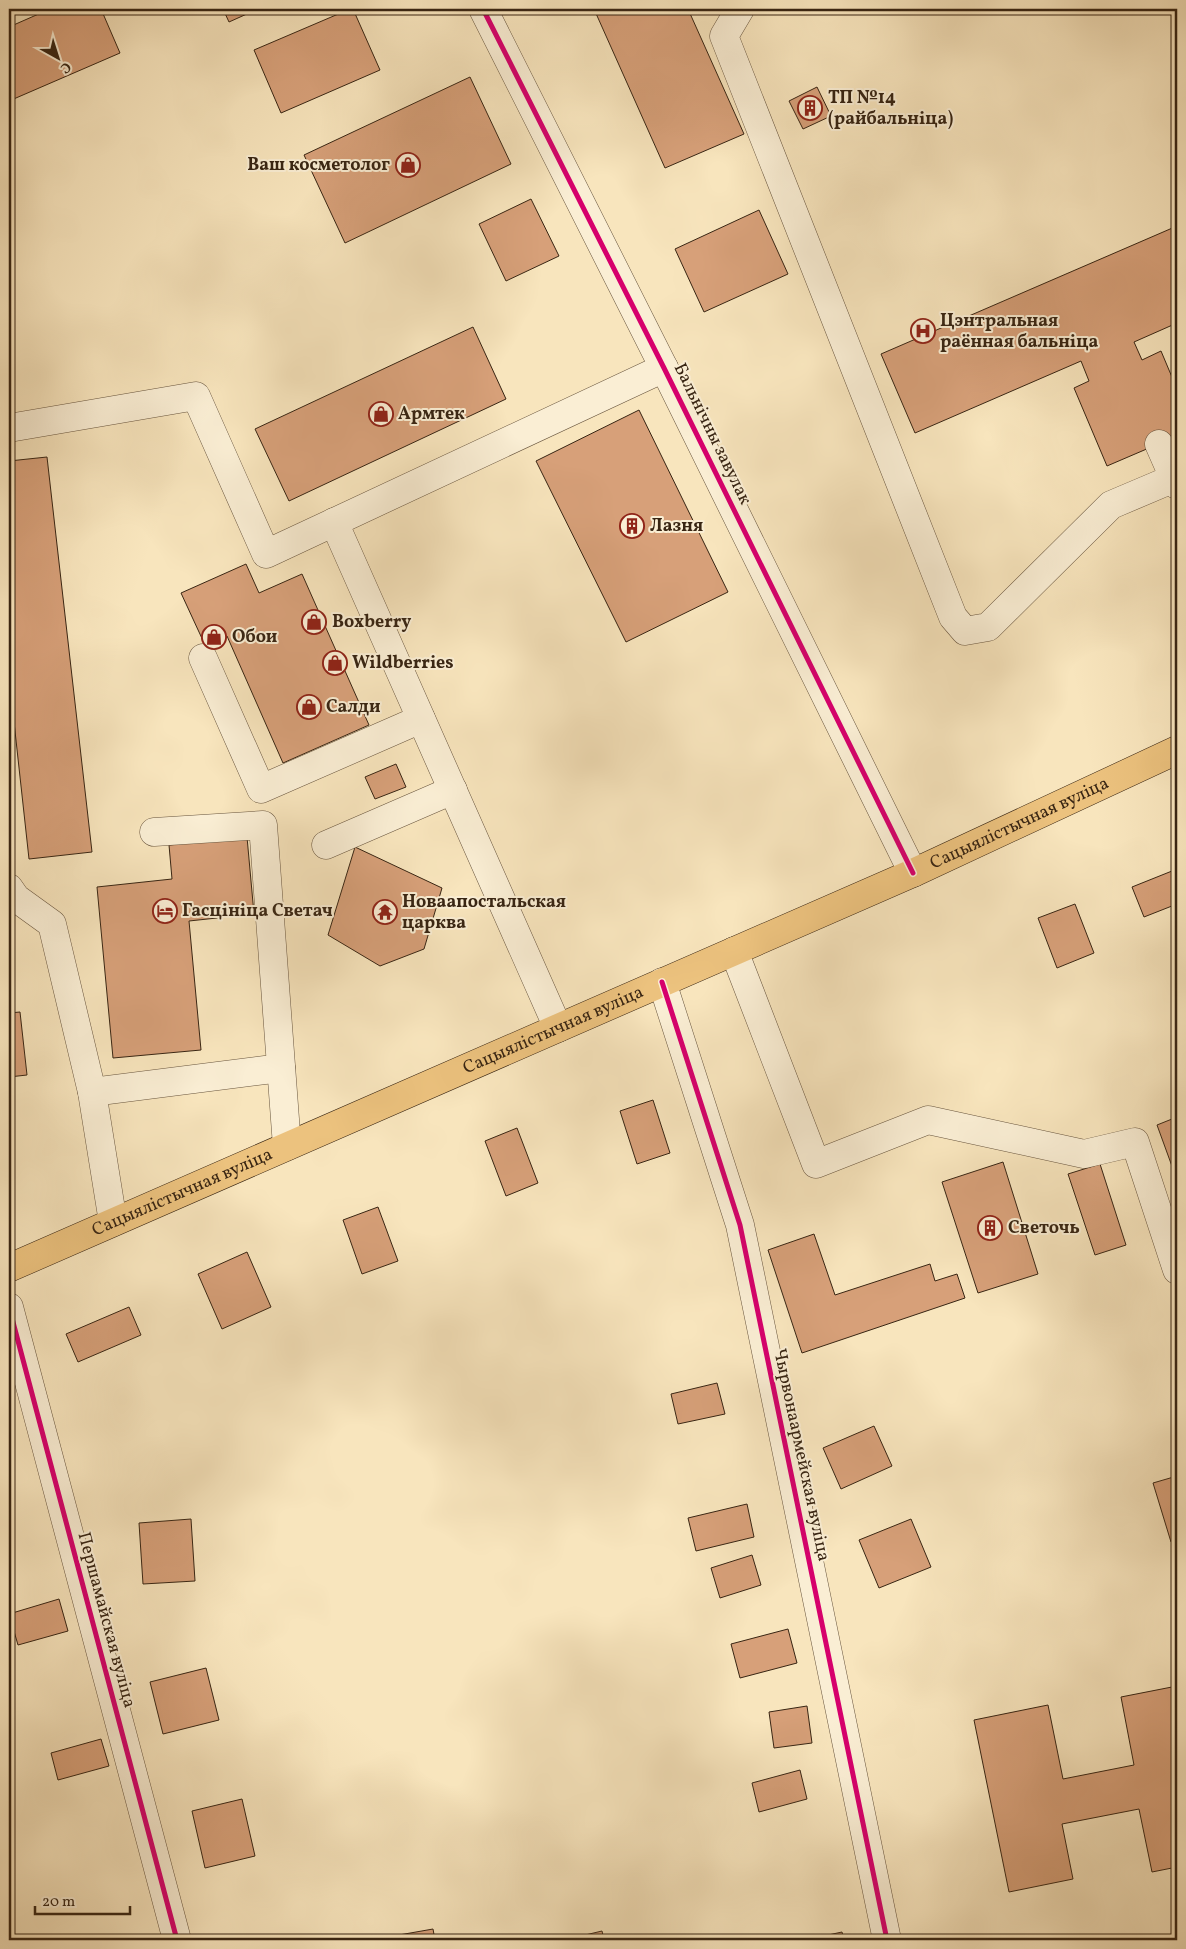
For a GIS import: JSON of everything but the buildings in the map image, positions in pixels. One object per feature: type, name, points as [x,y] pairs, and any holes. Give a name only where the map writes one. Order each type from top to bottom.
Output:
[{"type":"main road","name":"Сацыялістычная вуліца","points":[[9,1268],[912,873],[1177,750]]},
{"type":"street","name":"Бальнічны завулак","points":[[483,9],[664,368],[912,873]]},
{"type":"street","points":[[740,9],[724,36],[953,618],[965,631],[988,627],[1111,505],[1176,480],[1159,444]]},
{"type":"street","points":[[9,428],[196,396],[266,554],[664,368]]},
{"type":"street","points":[[334,522],[558,1028]]},
{"type":"street","points":[[204,658],[261,789],[287,1146]]},
{"type":"street","points":[[261,789],[421,719]]},
{"type":"street","points":[[326,844],[453,790]]},
{"type":"street","points":[[154,832],[263,825]]},
{"type":"street","points":[[9,888],[16,898],[52,924],[92,1092],[113,1222]]},
{"type":"street","points":[[734,951],[816,1164],[928,1120],[1084,1154],[1134,1142],[1177,1270]]},
{"type":"street","name":"Чырвонаармейская вуліца","points":[[662,982],[740,1225],[886,1940]]},
{"type":"street","points":[[92,1092],[282,1068]]},
{"type":"street","name":"Першамайская вуліца","points":[[9,1307],[177,1940]]},
{"type":"cycle path","points":[[483,9],[664,368],[913,873]]},
{"type":"cycle path","points":[[662,982],[740,1225],[887,1940]]},
{"type":"cycle path","points":[[9,1307],[177,1940]]},
{"type":"place","name":"ТП №14 (райбальніца)","points":[[810,108]]},
{"type":"place","name":"Ваш косметолог","points":[[408,165]]},
{"type":"place","name":"Цэнтральная раённая бальніца","points":[[923,331]]},
{"type":"place","name":"Армтек","points":[[381,414]]},
{"type":"place","name":"Лазня","points":[[632,526]]},
{"type":"place","name":"Boxberry","points":[[314,622]]},
{"type":"place","name":"Обои","points":[[214,637]]},
{"type":"place","name":"Wildberries","points":[[335,663]]},
{"type":"place","name":"Салди","points":[[309,707]]},
{"type":"place","name":"Гасцініца Светач","points":[[165,911]]},
{"type":"place","name":"Новаапостальская царква","points":[[385,912]]},
{"type":"place","name":"Светочь","points":[[990,1228]]}]
